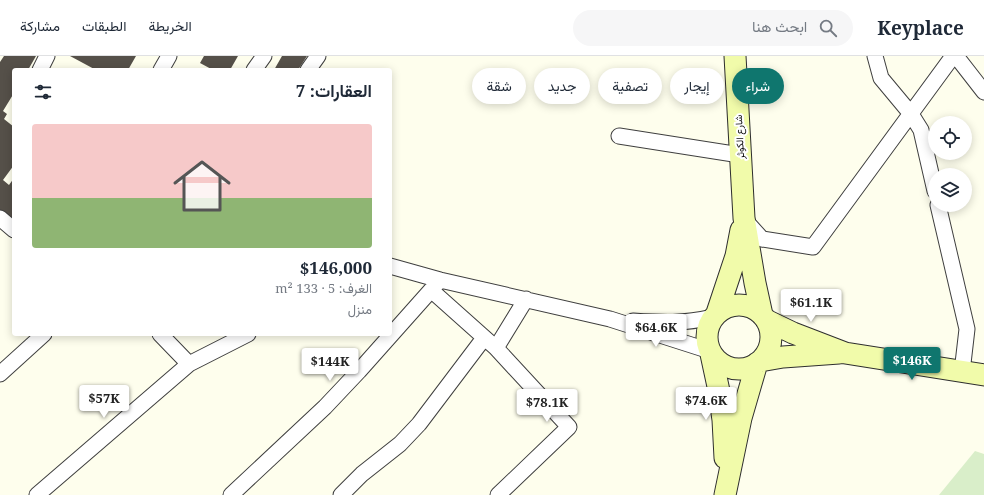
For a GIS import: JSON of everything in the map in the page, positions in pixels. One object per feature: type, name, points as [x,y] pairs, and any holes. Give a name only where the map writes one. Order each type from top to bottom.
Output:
[{"type":"main road","name":"شارع الكوثر","points":[[735,56],[744,218]]},
{"type":"main road","points":[[725,490],[723,420],[719,391],[706,334],[708,325],[715,315],[736,256],[744,218]]},
{"type":"main road","points":[[710,353],[718,362],[727,367],[737,369],[748,368],[758,362],[766,354],[770,346],[770,328],[764,317],[755,283],[744,218]]},
{"type":"main road","points":[[715,315],[725,308],[739,305],[754,308],[764,317],[793,333],[845,353],[984,375]]},
{"type":"main road","points":[[758,362],[783,357],[845,353]]},
{"type":"main road","points":[[725,490],[741,418],[758,362]]},
{"type":"street","points":[[41,68],[47,56]]},
{"type":"street","points":[[162,68],[169,56]]},
{"type":"street","points":[[255,68],[264,56]]},
{"type":"street","points":[[309,68],[318,56]]},
{"type":"street","points":[[875,56],[881,78],[911,114],[921,130],[930,168]]},
{"type":"street","points":[[744,218],[762,239],[813,247],[954,56],[984,92]]},
{"type":"street","points":[[619,136],[740,155]]},
{"type":"street","points":[[940,212],[967,329],[962,372]]},
{"type":"street","points":[[0,218],[12,228]]},
{"type":"street","points":[[392,267],[435,285],[526,299],[610,319],[710,353]]},
{"type":"street","points":[[435,285],[569,427],[498,495]]},
{"type":"street","points":[[392,334],[435,285]]},
{"type":"street","points":[[496,348],[526,299]]},
{"type":"street","points":[[610,319],[668,323],[692,322],[715,315]]},
{"type":"street","points":[[0,374],[42,336]]},
{"type":"street","points":[[162,336],[189,364]]},
{"type":"street","points":[[37,495],[189,364],[244,336]]},
{"type":"street","points":[[232,495],[324,408],[390,336]]},
{"type":"street","points":[[340,495],[362,474],[400,444],[419,424],[484,338]]},
{"type":"green space","points":[[975,451],[984,454],[984,495],[939,495]]},
{"type":"building","points":[[4,56],[36,56],[29,68],[12,68],[12,96],[3,111],[7,114],[4,119],[12,125],[12,168],[3,180],[9,185],[12,181],[12,221],[0,211],[0,62]]},
{"type":"building","points":[[70,56],[136,56],[129,68],[92,68]]},
{"type":"building","points":[[204,56],[238,56],[231,68],[209,68],[200,63]]},
{"type":"building","points":[[282,56],[307,56],[299,68],[275,68]]}]
